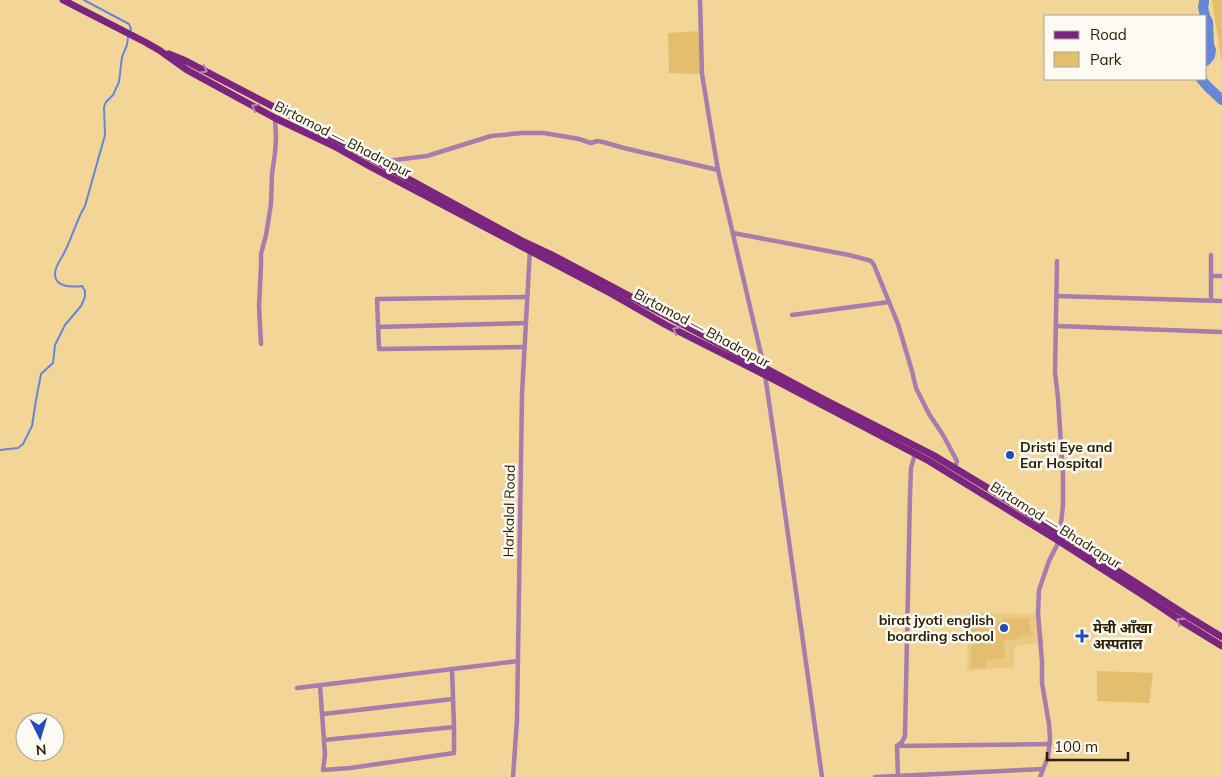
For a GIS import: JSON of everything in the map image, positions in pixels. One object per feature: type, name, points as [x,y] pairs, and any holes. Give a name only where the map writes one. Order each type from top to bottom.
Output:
[{"type":"main road","name":"Birtamod — Bhadrapur","points":[[63,0],[159,50],[186,61],[337,140],[374,165]]},
{"type":"main road","name":"Birtamod — Bhadrapur","points":[[159,50],[186,70],[274,118],[374,165],[613,291],[666,325],[764,371],[933,455],[955,468],[966,479],[1059,541],[1222,637]]},
{"type":"main road","name":"Birtamod — Bhadrapur","points":[[764,371],[915,454],[966,479],[1059,533],[1149,595],[1186,624],[1222,646]]},
{"type":"street","points":[[700,0],[702,74],[710,129],[764,371],[822,777]]},
{"type":"street","points":[[261,344],[259,306],[261,254],[271,204],[276,138],[274,118]]},
{"type":"street","points":[[374,165],[427,156],[492,136],[544,133],[591,143],[603,142],[718,170]]},
{"type":"street","points":[[733,233],[849,255],[868,260],[874,264],[898,324],[916,388],[957,462],[955,468]]},
{"type":"street","name":"Harkalal Road","points":[[513,777],[517,720],[521,442],[531,248]]},
{"type":"street","points":[[1211,255],[1211,301]]},
{"type":"street","points":[[1040,777],[1048,757],[1050,744],[1049,724],[1042,683],[1038,613],[1039,590],[1049,561],[1059,541],[1063,506],[1063,476],[1055,372],[1057,261]]},
{"type":"street","points":[[1211,276],[1222,276]]},
{"type":"street","points":[[1057,296],[1222,301]]},
{"type":"street","points":[[525,347],[379,349],[378,299],[527,298]]},
{"type":"street","points":[[792,315],[889,302]]},
{"type":"street","points":[[378,327],[526,323]]},
{"type":"street","points":[[1056,326],[1222,332]]},
{"type":"street","points":[[897,746],[905,736],[910,494],[911,468],[915,454]]},
{"type":"street","points":[[297,688],[518,661]]},
{"type":"street","points":[[320,685],[325,755],[323,770],[350,768],[454,753],[452,669]]},
{"type":"street","points":[[322,714],[452,699]]},
{"type":"street","points":[[324,740],[454,727]]},
{"type":"street","points":[[897,746],[1050,744]]},
{"type":"street","points":[[897,746],[898,776]]},
{"type":"street","points":[[875,777],[1043,770]]},
{"type":"shaded area","name":"birat jyoti english boarding school","points":[[968,613],[1039,614],[1044,642],[1014,646],[1014,667],[967,671]]},
{"type":"green space","points":[[1222,0],[1222,62],[1212,1]]},
{"type":"green space","points":[[701,31],[702,74],[669,73],[668,33]]},
{"type":"green space","points":[[986,615],[986,620],[991,620],[991,622],[1003,622],[1003,619],[1029,618],[1031,635],[1004,641],[1005,658],[986,660],[986,667],[971,669],[971,617]]},
{"type":"green space","points":[[1097,671],[1153,673],[1149,703],[1097,701]]},
{"type":"waterway","points":[[0,450],[18,448],[23,444],[32,426],[41,374],[53,363],[55,345],[65,325],[81,306],[85,297],[85,291],[82,286],[70,286],[58,282],[55,272],[85,206],[105,135],[104,107],[113,95],[119,82],[122,57],[131,29],[129,24],[84,0]]},
{"type":"waterway","points":[[1204,0],[1205,15]]},
{"type":"waterway","points":[[1207,20],[1211,50],[1207,60]]},
{"type":"waterway","points":[[1202,80],[1222,100]]},
{"type":"place","name":"Dristi Eye and Ear Hospital","points":[[1010,455]]},
{"type":"place","name":"birat jyoti english boarding school","points":[[1004,628]]},
{"type":"place","name":"मेची आँखा अस्पताल","points":[[1082,636]]}]
